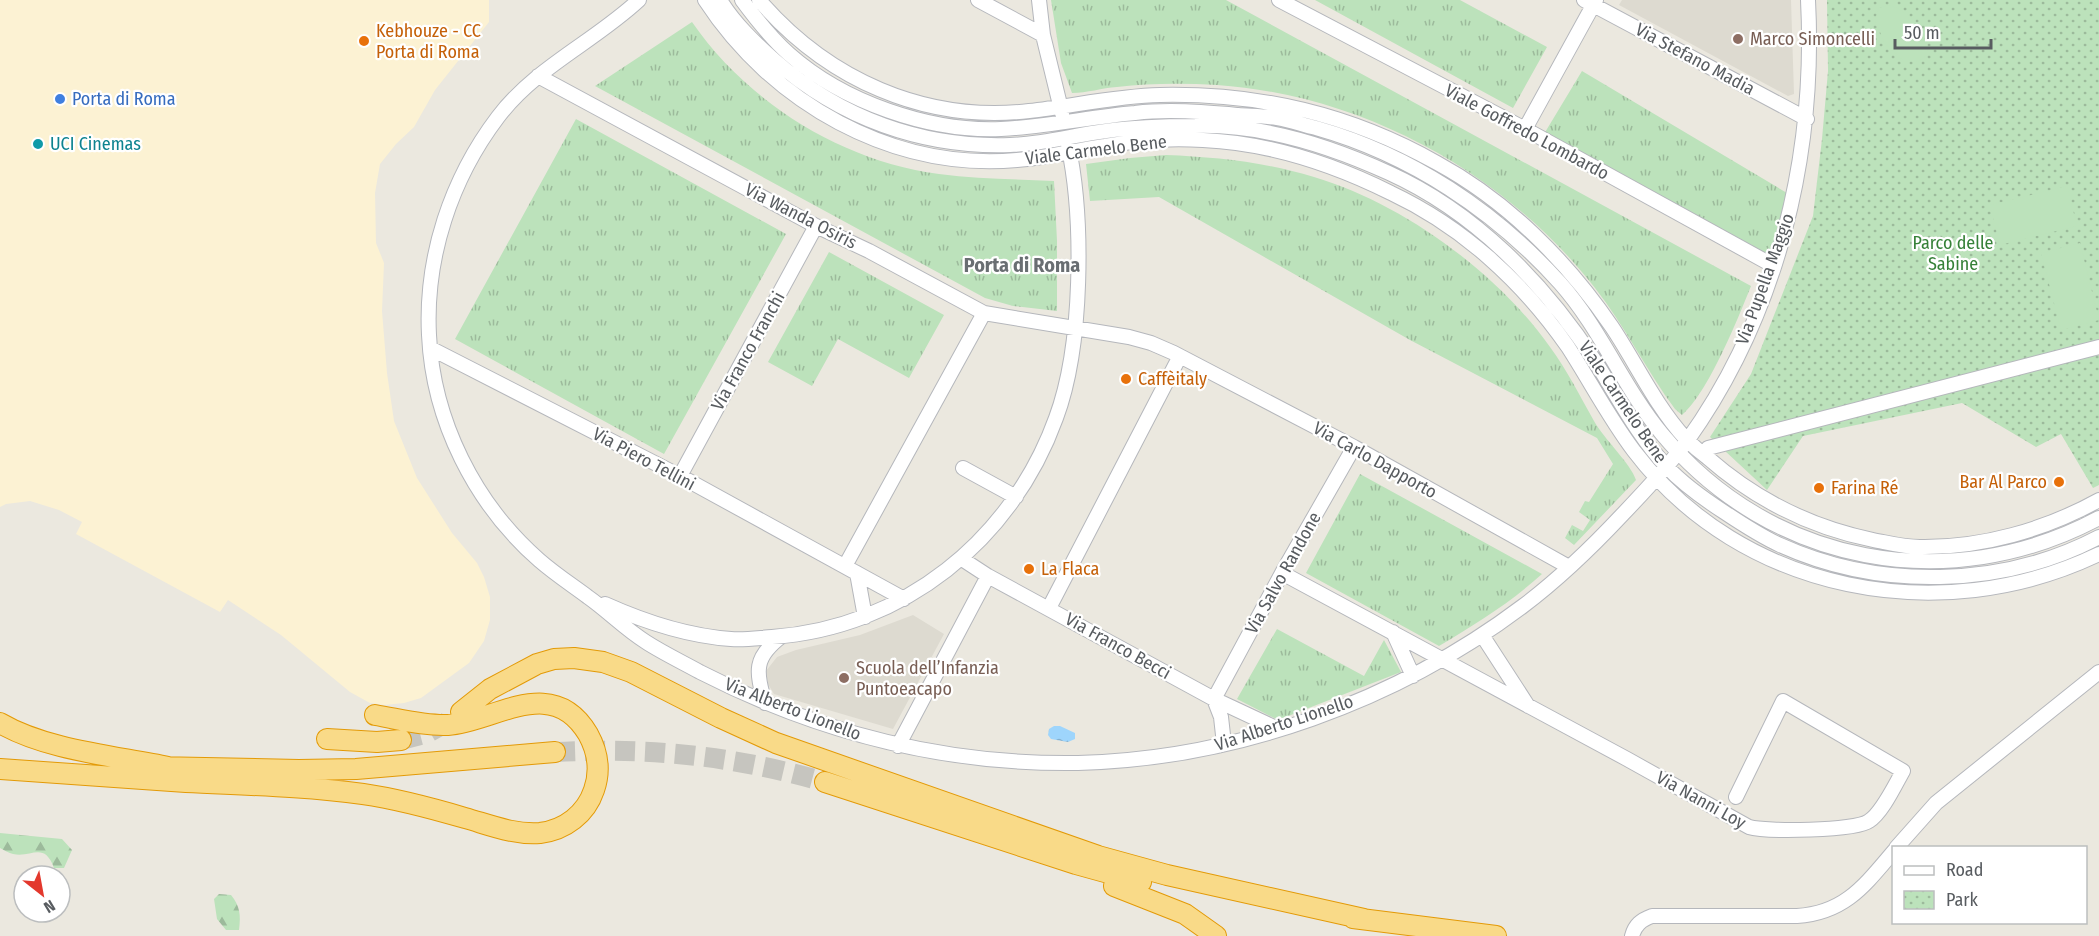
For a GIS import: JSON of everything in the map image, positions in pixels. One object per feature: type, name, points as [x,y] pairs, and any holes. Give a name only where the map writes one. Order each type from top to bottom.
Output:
[{"type":"highway","points":[[461,712],[490,689],[537,664],[554,659],[574,658],[603,662],[631,672],[776,743],[1098,856],[1167,875],[1364,919]]},
{"type":"highway","points":[[0,767],[185,782],[302,787],[366,794],[408,802],[501,829],[523,833],[546,832],[565,825],[582,812],[595,787],[598,760],[592,741],[576,718],[554,706],[518,705],[467,722],[448,725],[430,725],[375,716]]},
{"type":"highway","points":[[0,723],[30,737],[54,744],[171,768]]},
{"type":"highway","points":[[327,739],[377,742],[401,740]]},
{"type":"highway","points":[[0,767],[356,769],[555,752]]},
{"type":"highway","points":[[825,782],[971,831],[1086,867],[1150,884],[1239,903],[1496,936]]},
{"type":"highway","points":[[971,831],[1176,910],[1198,922],[1216,936]]},
{"type":"street","name":"Via Alberto Lionello","points":[[639,0],[610,25],[538,76],[511,102],[493,124],[466,170],[447,210],[436,247],[428,309],[430,348],[436,386],[456,447],[476,486],[509,531],[553,572],[589,597],[625,628],[654,647],[728,686],[816,722],[898,746],[967,757],[1071,763],[1136,759],[1224,744],[1336,709],[1413,676],[1482,635],[1529,602],[1569,567],[1662,472]]},
{"type":"street","name":"Viale Carmelo Bene","points":[[705,0],[735,41],[774,80],[834,121],[877,140],[923,154],[953,159],[1001,161],[1142,141],[1226,142],[1269,149],[1333,167],[1369,182],[1420,208],[1448,226],[1501,267],[1555,329],[1631,446],[1662,472],[1742,525],[1776,544],[1822,561],[1891,576],[1950,578],[2031,564],[2072,550],[2099,537]]},
{"type":"street","name":"Viale Carmelo Bene","points":[[720,0],[746,33],[788,62],[889,111],[930,123],[998,129],[1064,123],[1148,111],[1183,111],[1278,118],[1374,148],[1415,168],[1443,184],[1500,225],[1569,294],[1595,330],[1641,406],[1678,453],[1713,485],[1750,510],[1783,529],[1827,547],[1893,560],[1937,563],[1966,561],[2032,547],[2066,535],[2099,518]]},
{"type":"street","name":"Viale Carmelo Bene","points":[[742,0],[788,62],[818,94],[851,112],[885,126],[927,138],[961,144],[987,145],[1029,143],[1147,127],[1196,126],[1282,136],[1343,153],[1395,175],[1435,199],[1496,244],[1539,285],[1595,361],[1680,500],[1729,536],[1770,559],[1818,577],[1889,592],[1957,592],[2032,580],[2099,554]]},
{"type":"street","name":"Viale Carmelo Bene","points":[[759,0],[801,43],[835,67],[863,83],[933,108],[996,114],[1150,95],[1232,98],[1280,103],[1355,124],[1388,138],[1441,165],[1486,196],[1529,230],[1595,303],[1671,421],[1687,441],[1751,493],[1796,517],[1831,530],[1894,545],[1922,547],[1966,544],[2000,537],[2044,525],[2099,500]]},
{"type":"street","points":[[978,0],[1043,35]]},
{"type":"street","points":[[589,597],[631,616],[687,632],[736,639],[811,633],[866,617],[933,582],[990,531],[1016,497],[1041,454],[1056,419],[1066,383],[1074,329],[1077,242],[1075,198],[1070,153],[1043,35],[1039,0]]},
{"type":"street","name":"Viale Goffredo Lombardo","points":[[1279,0],[1525,129],[1774,266]]},
{"type":"street","name":"Via Pupella Maggio","points":[[1662,472],[1687,441],[1733,364],[1774,266],[1794,196],[1807,119],[1808,0]]},
{"type":"street","points":[[1525,129],[1591,2]]},
{"type":"street","name":"Via Stefano Madia","points":[[1591,2],[1807,119]]},
{"type":"street","points":[[774,80],[801,43]]},
{"type":"street","name":"Via Wanda Osiris","points":[[538,76],[816,226],[869,251],[984,313],[1074,329]]},
{"type":"street","points":[[1232,98],[1240,116]]},
{"type":"street","points":[[930,123],[933,108]]},
{"type":"street","points":[[1226,142],[1245,130]]},
{"type":"street","points":[[923,154],[927,138]]},
{"type":"street","name":"Via Franco Franchi","points":[[680,476],[816,226]]},
{"type":"street","name":"Viale Carmelo Bene","points":[[1569,294],[1595,303]]},
{"type":"street","points":[[1555,329],[1557,308]]},
{"type":"street","points":[[866,617],[851,569],[984,313]]},
{"type":"street","name":"Via Carlo Dapporto","points":[[1074,329],[1140,340],[1180,356],[1354,447],[1569,567]]},
{"type":"street","points":[[1707,448],[2099,347]]},
{"type":"street","name":"Via Piero Tellini","points":[[430,348],[680,476],[904,599]]},
{"type":"street","points":[[1049,608],[1180,356]]},
{"type":"street","name":"Via Salvo Randone","points":[[1214,699],[1354,447]]},
{"type":"street","points":[[963,468],[1016,497]]},
{"type":"street","points":[[1827,547],[1831,530]]},
{"type":"street","name":"Via Franco Becci","points":[[962,558],[988,576],[1214,699],[1278,729]]},
{"type":"street","points":[[1818,577],[1822,561]]},
{"type":"street","name":"Via Nanni Loy","points":[[1282,573],[1758,830],[1863,825],[1876,814],[1903,771],[1784,701],[1736,797]]},
{"type":"street","points":[[898,746],[988,576]]},
{"type":"street","points":[[1393,632],[1413,676]]},
{"type":"street","name":"Via Nanni Loy","points":[[1482,635],[1528,707]]},
{"type":"street","points":[[765,703],[758,678],[758,666],[766,651],[782,636]]},
{"type":"street","points":[[1898,846],[1926,812],[1941,799],[2099,672]]},
{"type":"street","points":[[1214,699],[1222,724],[1224,744]]},
{"type":"street","points":[[1632,936],[1635,927],[1640,922],[1652,916],[1820,914],[1854,895],[1892,852]]},
{"type":"shaded area","points":[[0,0],[489,0],[489,22],[435,90],[414,127],[380,164],[375,193],[376,243],[384,263],[382,311],[394,421],[417,478],[452,533],[477,563],[490,597],[490,620],[484,641],[469,663],[421,698],[384,705],[370,703],[350,692],[281,635],[228,600],[220,612],[76,534],[82,522],[59,510],[30,501],[0,507]]},
{"type":"shaded area","name":"Marco Simoncelli","points":[[1622,0],[1791,0],[1794,94],[1788,96],[1619,5]]},
{"type":"shaded area","name":"Scuola dell’Infanzia Puntoeacapo","points":[[913,615],[944,634],[893,729],[774,694],[768,684],[766,671],[777,657],[796,650],[860,635]]},
{"type":"green space","points":[[1051,0],[1226,0],[1751,286],[1712,373],[1682,415],[1664,394],[1606,303],[1559,247],[1518,209],[1474,176],[1427,147],[1377,123],[1325,105],[1271,92],[1217,85],[1142,85],[1072,93],[1061,63]]},
{"type":"green space","points":[[1315,0],[1460,0],[1547,47],[1513,108]]},
{"type":"green space","name":"Parco delle Sabine","points":[[1827,0],[2099,0],[2099,485],[2093,488],[2061,434],[2036,447],[1962,403],[1803,436],[1767,490],[1710,437],[1751,374],[1813,216],[1828,71]]},
{"type":"green space","points":[[1889,5],[1904,12],[1919,28],[1928,49],[1924,58],[1917,62],[1903,60],[1885,44],[1875,20],[1879,8]]},
{"type":"green space","points":[[692,22],[715,51],[769,102],[800,124],[833,142],[903,167],[939,174],[1054,181],[1057,311],[1013,306],[985,298],[595,86]]},
{"type":"green space","points":[[1582,71],[1787,193],[1785,210],[1772,251],[1763,253],[1544,134]]},
{"type":"green space","points":[[576,119],[786,234],[664,454],[455,339]]},
{"type":"green space","points":[[1166,155],[1240,161],[1314,177],[1381,204],[1445,244],[1503,292],[1528,319],[1556,356],[1598,428],[1629,467],[1636,480],[1574,545],[1565,538],[1572,525],[1583,531],[1590,520],[1579,512],[1585,501],[1589,502],[1613,464],[1597,438],[1410,340],[1159,197],[1090,201],[1086,164]]},
{"type":"green space","points":[[2067,186],[2077,226],[2000,245],[1990,205]]},
{"type":"green space","points":[[2080,243],[2099,320],[2061,330],[2041,253]]},
{"type":"green space","points":[[829,252],[944,315],[909,378],[838,339],[812,386],[768,362]]},
{"type":"green space","points":[[1360,474],[1542,574],[1492,613],[1439,646],[1306,573]]},
{"type":"green space","points":[[1277,629],[1364,676],[1384,640],[1401,672],[1278,720],[1237,699]]},
{"type":"green space","points":[[0,833],[62,839],[72,850],[66,864],[52,864],[42,853],[20,855],[0,848]]},
{"type":"green space","points":[[219,894],[231,895],[236,903],[240,915],[239,930],[226,930],[217,919],[214,899]]},
{"type":"water","points":[[1060,726],[1075,733],[1075,739],[1068,742],[1051,739],[1048,735],[1049,729]]},
{"type":"tunnel","points":[[401,740],[428,733],[447,722]]},
{"type":"tunnel","points":[[555,752],[624,751],[692,755],[758,766],[825,782]]},
{"type":"place","name":"Marco Simoncelli","points":[[1738,39]]},
{"type":"place","name":"Kebhouze - CC Porta di Roma","points":[[364,41]]},
{"type":"place","name":"Porta di Roma","points":[[60,99]]},
{"type":"place","name":"UCI Cinemas","points":[[38,144]]},
{"type":"place","name":"Caffèitaly","points":[[1126,379]]},
{"type":"place","name":"Bar Al Parco","points":[[2059,482]]},
{"type":"place","name":"Farina Ré","points":[[1819,488]]},
{"type":"place","name":"La Flaca","points":[[1029,569]]},
{"type":"place","name":"Scuola dell’Infanzia Puntoeacapo","points":[[844,678]]},
{"type":"district","name":"Porta di Roma","points":[[1022,265]]}]
